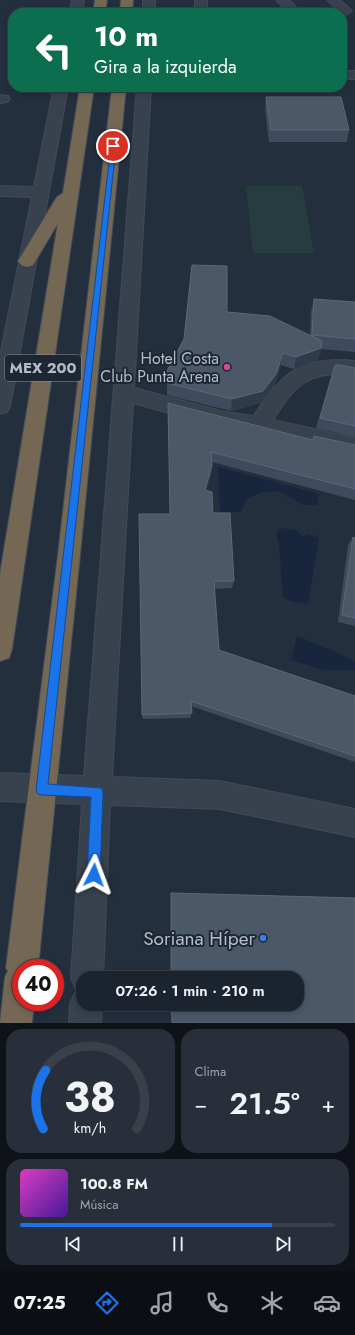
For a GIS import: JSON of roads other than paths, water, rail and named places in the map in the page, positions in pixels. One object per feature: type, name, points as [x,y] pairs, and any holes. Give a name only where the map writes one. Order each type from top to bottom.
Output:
[{"type":"highway","name":"MEX 200","points":[[0,649],[86,92]]},
{"type":"highway","name":"MEX 200","points":[[23,959],[71,539],[118,92]]},
{"type":"highway","points":[[27,261],[71,187]]},
{"type":"highway","points":[[16,1023],[17,1011]]},
{"type":"street","points":[[282,0],[291,8]]},
{"type":"street","points":[[333,0],[343,8]]},
{"type":"street","points":[[0,406],[6,349],[27,261],[60,92]]},
{"type":"street","points":[[87,971],[97,792],[144,92]]},
{"type":"street","points":[[0,191],[40,192]]},
{"type":"street","points":[[259,425],[286,385],[306,372],[327,366],[355,368]]},
{"type":"street","points":[[123,393],[225,420],[259,425],[355,446]]},
{"type":"street","points":[[0,788],[220,796],[355,823]]},
{"type":"street","points":[[85,1023],[86,1011]]},
{"type":"water","points":[[218,467],[319,494],[317,505],[303,505],[279,491],[261,492],[246,500],[241,512],[220,512]]},
{"type":"water","points":[[280,528],[295,530],[303,537],[308,534],[319,538],[308,604],[290,601],[283,597],[279,544],[276,533]]},
{"type":"water","points":[[297,636],[334,651],[355,662],[355,670],[324,670],[291,660]]},
{"type":"place","name":"Hotel Costa Club Punta Arena","points":[[227,367]]},
{"type":"place","name":"Soriana Híper","points":[[263,938]]}]
